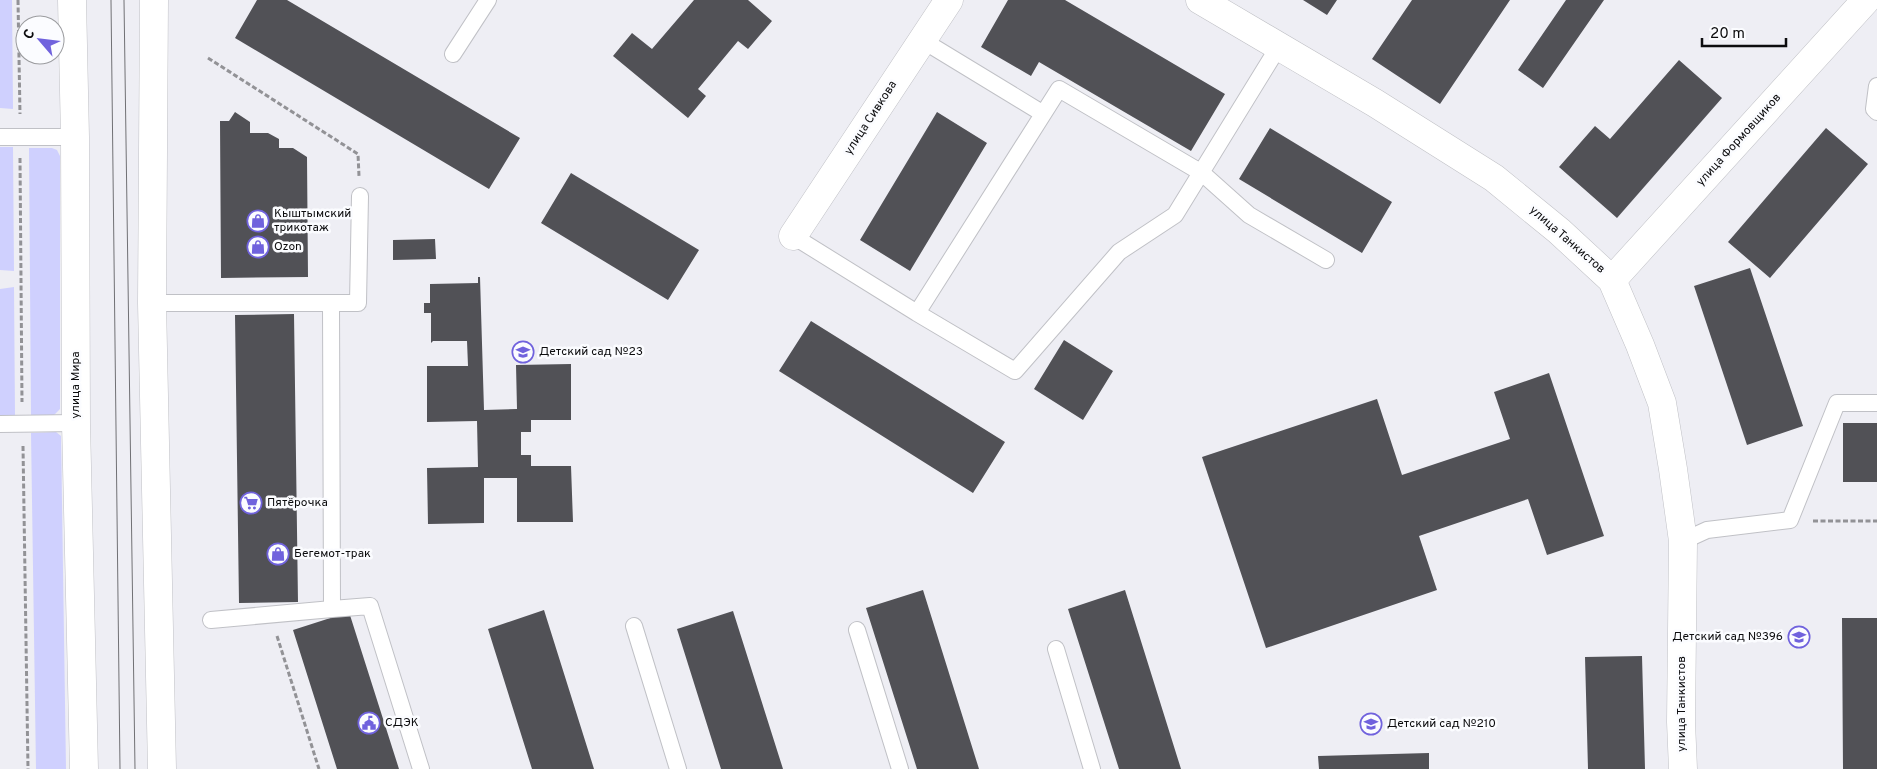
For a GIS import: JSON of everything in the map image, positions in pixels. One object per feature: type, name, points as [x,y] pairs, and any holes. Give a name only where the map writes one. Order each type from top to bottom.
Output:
[{"type":"street","name":"улица Мира","points":[[72,0],[75,137],[76,423],[84,769]]},
{"type":"street","points":[[154,0],[152,303],[162,769]]},
{"type":"street","name":"улица Сивкова","points":[[793,236],[949,0]]},
{"type":"street","name":"улица Танкистов","points":[[1200,0],[1376,103],[1494,178],[1559,231],[1612,280],[1662,403],[1673,469],[1683,541],[1681,722],[1683,769]]},
{"type":"street","name":"улица Формовщиков","points":[[1612,280],[1864,3]]},
{"type":"lane","points":[[454,54],[488,0]]},
{"type":"lane","points":[[922,40],[1042,113]]},
{"type":"lane","points":[[793,236],[1015,372],[1119,252],[1175,215],[1279,46]]},
{"type":"lane","points":[[1877,86],[1874,109],[1877,112]]},
{"type":"lane","points":[[917,313],[1058,89],[1202,173],[1249,214],[1326,260]]},
{"type":"lane","points":[[0,137],[75,137]]},
{"type":"lane","points":[[152,303],[358,303],[360,196]]},
{"type":"lane","points":[[331,303],[332,609]]},
{"type":"lane","points":[[1683,541],[1707,530],[1790,520],[1837,403],[1877,403]]},
{"type":"lane","points":[[0,424],[76,423]]},
{"type":"lane","points":[[211,620],[370,606],[421,769]]},
{"type":"lane","points":[[634,626],[678,769]]},
{"type":"lane","points":[[858,630],[900,769]]},
{"type":"lane","points":[[1056,649],[1092,769]]},
{"type":"path","points":[[18,0],[22,423],[28,769]]},
{"type":"path","points":[[208,58],[358,154],[360,196]]},
{"type":"path","points":[[1790,520],[1877,521]]},
{"type":"path","points":[[271,615],[319,769]]},
{"type":"shaded area","points":[[0,0],[12,0],[13,109],[0,108]]},
{"type":"shaded area","points":[[0,147],[13,147],[14,271],[0,270]]},
{"type":"shaded area","points":[[29,148],[52,148],[57,150],[60,156],[60,409],[54,415],[31,415]]},
{"type":"shaded area","points":[[14,287],[15,416],[0,416],[0,289]]},
{"type":"shaded area","points":[[56,432],[61,436],[66,769],[36,769],[31,433]]},
{"type":"building","points":[[257,0],[287,0],[520,138],[489,189],[235,38]]},
{"type":"building","points":[[694,0],[748,0],[772,21],[748,49],[738,41],[698,89],[706,96],[688,118],[613,56],[632,33],[652,49]]},
{"type":"building","points":[[1008,0],[1065,0],[1225,94],[1191,151],[1039,62],[1031,76],[981,47]]},
{"type":"building","points":[[1303,0],[1337,0],[1327,15]]},
{"type":"building","points":[[1412,0],[1510,0],[1440,104],[1372,59]]},
{"type":"building","points":[[1566,0],[1604,0],[1543,88],[1518,70]]},
{"type":"building","points":[[1679,60],[1722,98],[1617,218],[1559,167],[1595,126],[1610,139]]},
{"type":"building","points":[[235,112],[250,122],[250,133],[268,133],[279,139],[279,148],[293,148],[307,157],[308,277],[221,278],[220,121],[229,121]]},
{"type":"building","points":[[937,112],[987,143],[910,271],[860,240]]},
{"type":"building","points":[[1270,128],[1392,202],[1362,253],[1239,179]]},
{"type":"building","points":[[1826,128],[1868,164],[1770,278],[1728,242]]},
{"type":"building","points":[[571,173],[699,250],[668,300],[541,223]]},
{"type":"building","points":[[435,239],[436,259],[393,260],[393,240]]},
{"type":"building","points":[[1750,268],[1803,426],[1747,445],[1694,286]]},
{"type":"building","points":[[478,277],[480,277],[484,410],[517,409],[516,365],[571,364],[571,420],[531,420],[531,432],[521,432],[521,455],[531,455],[531,466],[571,466],[573,522],[517,522],[517,478],[484,478],[484,523],[428,524],[427,468],[478,467],[477,421],[427,422],[427,366],[468,366],[467,341],[433,341],[431,343],[431,313],[424,313],[424,303],[430,303],[430,284],[478,283]]},
{"type":"building","points":[[294,314],[298,602],[239,603],[235,315]]},
{"type":"building","points":[[811,321],[1005,442],[973,493],[779,371]]},
{"type":"building","points":[[1064,340],[1113,371],[1083,420],[1034,389]]},
{"type":"building","points":[[1549,373],[1604,536],[1547,555],[1528,499],[1419,536],[1437,590],[1266,648],[1202,457],[1377,399],[1402,475],[1510,439],[1494,392]]},
{"type":"building","points":[[1843,423],[1877,423],[1877,482],[1843,482]]},
{"type":"building","points":[[923,590],[979,769],[917,769],[866,608]]},
{"type":"building","points":[[1125,590],[1181,769],[1119,769],[1068,609]]},
{"type":"building","points":[[544,610],[594,769],[532,769],[488,629]]},
{"type":"building","points":[[733,611],[783,769],[721,769],[677,629]]},
{"type":"building","points":[[349,612],[399,769],[337,769],[293,630]]},
{"type":"building","points":[[1842,618],[1877,618],[1877,769],[1843,769]]},
{"type":"building","points":[[1642,656],[1645,769],[1588,769],[1585,657]]},
{"type":"building","points":[[1429,753],[1429,769],[1319,769],[1318,756]]},
{"type":"tram line","points":[[111,0],[120,769]]},
{"type":"tram line","points":[[124,0],[135,769]]},
{"type":"place","name":"Кыштымский трикотаж","points":[[258,221]]},
{"type":"place","name":"Ozon","points":[[258,247]]},
{"type":"place","name":"Детский сад №23","points":[[523,352]]},
{"type":"place","name":"Пятёрочка","points":[[251,503]]},
{"type":"place","name":"Бегемот-трак","points":[[278,554]]},
{"type":"place","name":"Детский сад №396","points":[[1799,637]]},
{"type":"place","name":"СДЭК","points":[[369,723]]},
{"type":"place","name":"Детский сад №210","points":[[1371,724]]}]
